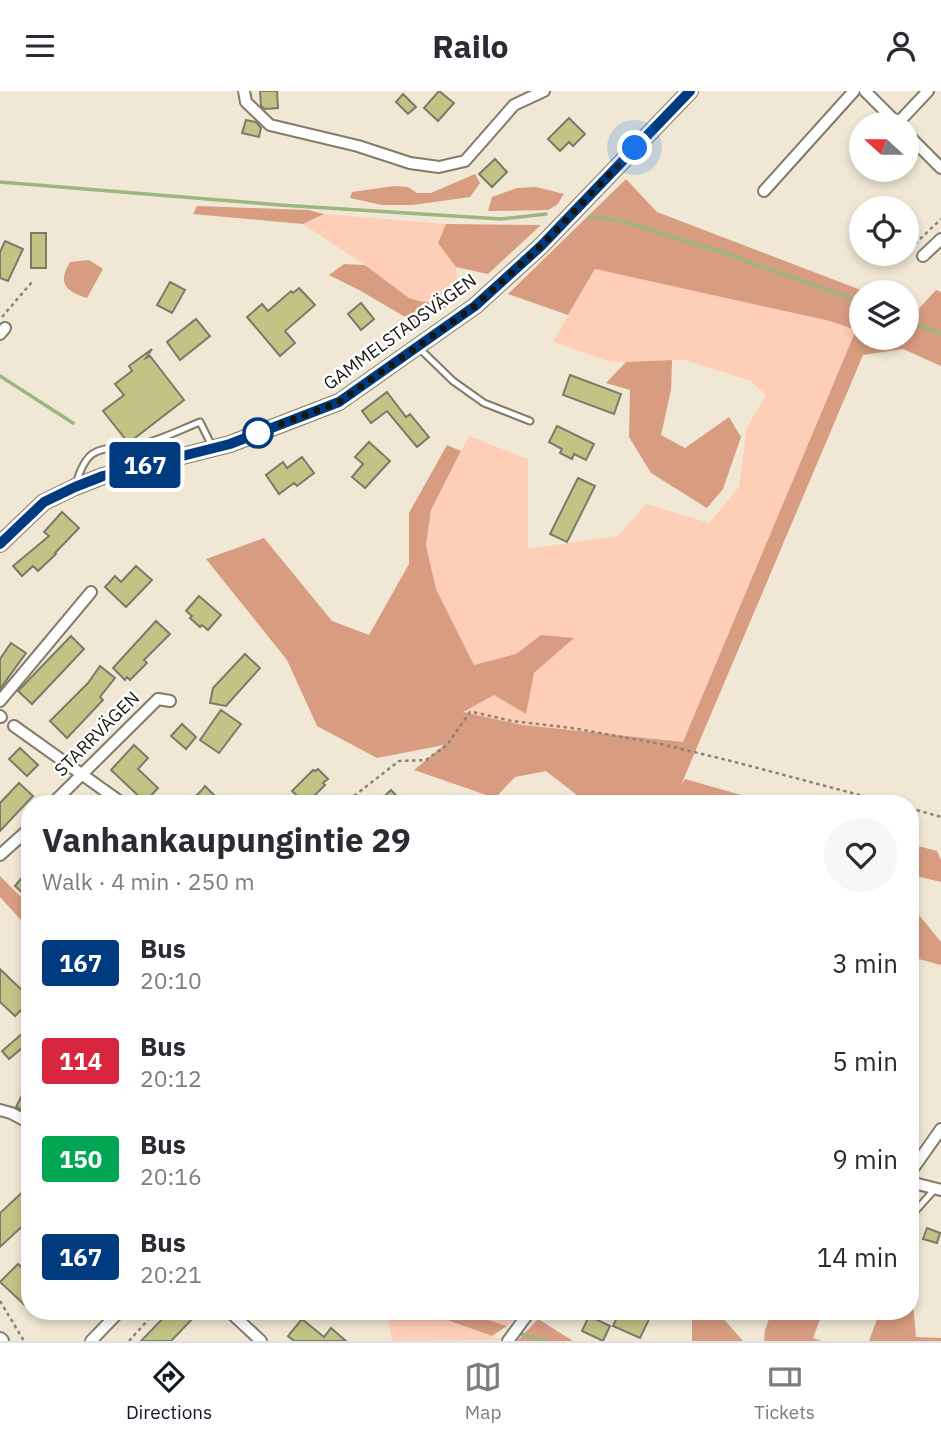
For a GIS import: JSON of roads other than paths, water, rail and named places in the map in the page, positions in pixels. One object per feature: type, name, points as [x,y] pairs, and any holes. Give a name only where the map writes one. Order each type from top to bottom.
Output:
[{"type":"street","points":[[244,91],[246,102],[270,125],[358,146],[410,163],[439,167],[465,161],[514,105],[544,91]]},
{"type":"street","name":"GAMMELSTADSVÄGEN","points":[[0,544],[44,502],[75,487],[103,476],[230,444],[339,402],[475,306],[541,246],[690,91]]},
{"type":"street","points":[[764,191],[854,91]]},
{"type":"street","points":[[865,91],[885,112]]},
{"type":"street","points":[[908,112],[928,91]]},
{"type":"street","points":[[919,146],[941,168]]},
{"type":"street","points":[[923,256],[941,239]]},
{"type":"street","points":[[0,701],[91,592]]},
{"type":"street","name":"STARRVÄGEN","points":[[61,795],[158,699],[170,701]]},
{"type":"street","points":[[14,726],[110,795]]},
{"type":"street","points":[[0,855],[21,836]]},
{"type":"street","points":[[0,1110],[21,1118]]},
{"type":"street","points":[[919,1160],[941,1129]]},
{"type":"street","points":[[919,1185],[938,1190]]},
{"type":"street","points":[[91,1341],[111,1320]]},
{"type":"street","points":[[239,1320],[261,1341]]},
{"type":"street","points":[[508,1341],[523,1320]]},
{"type":"lane","points":[[418,347],[453,381],[484,403],[530,421]]},
{"type":"lane","points":[[75,487],[80,467],[87,457],[104,448],[144,443],[200,422],[214,448]]},
{"type":"lane","points":[[919,1208],[938,1190]]},
{"type":"waterway","points":[[0,182],[280,205],[501,219],[546,214]]},
{"type":"waterway","points":[[589,217],[618,220],[725,253],[849,298]]},
{"type":"waterway","points":[[919,325],[941,334]]},
{"type":"waterway","points":[[0,376],[73,423]]},
{"type":"waterway","points":[[522,1334],[546,1341]]}]
